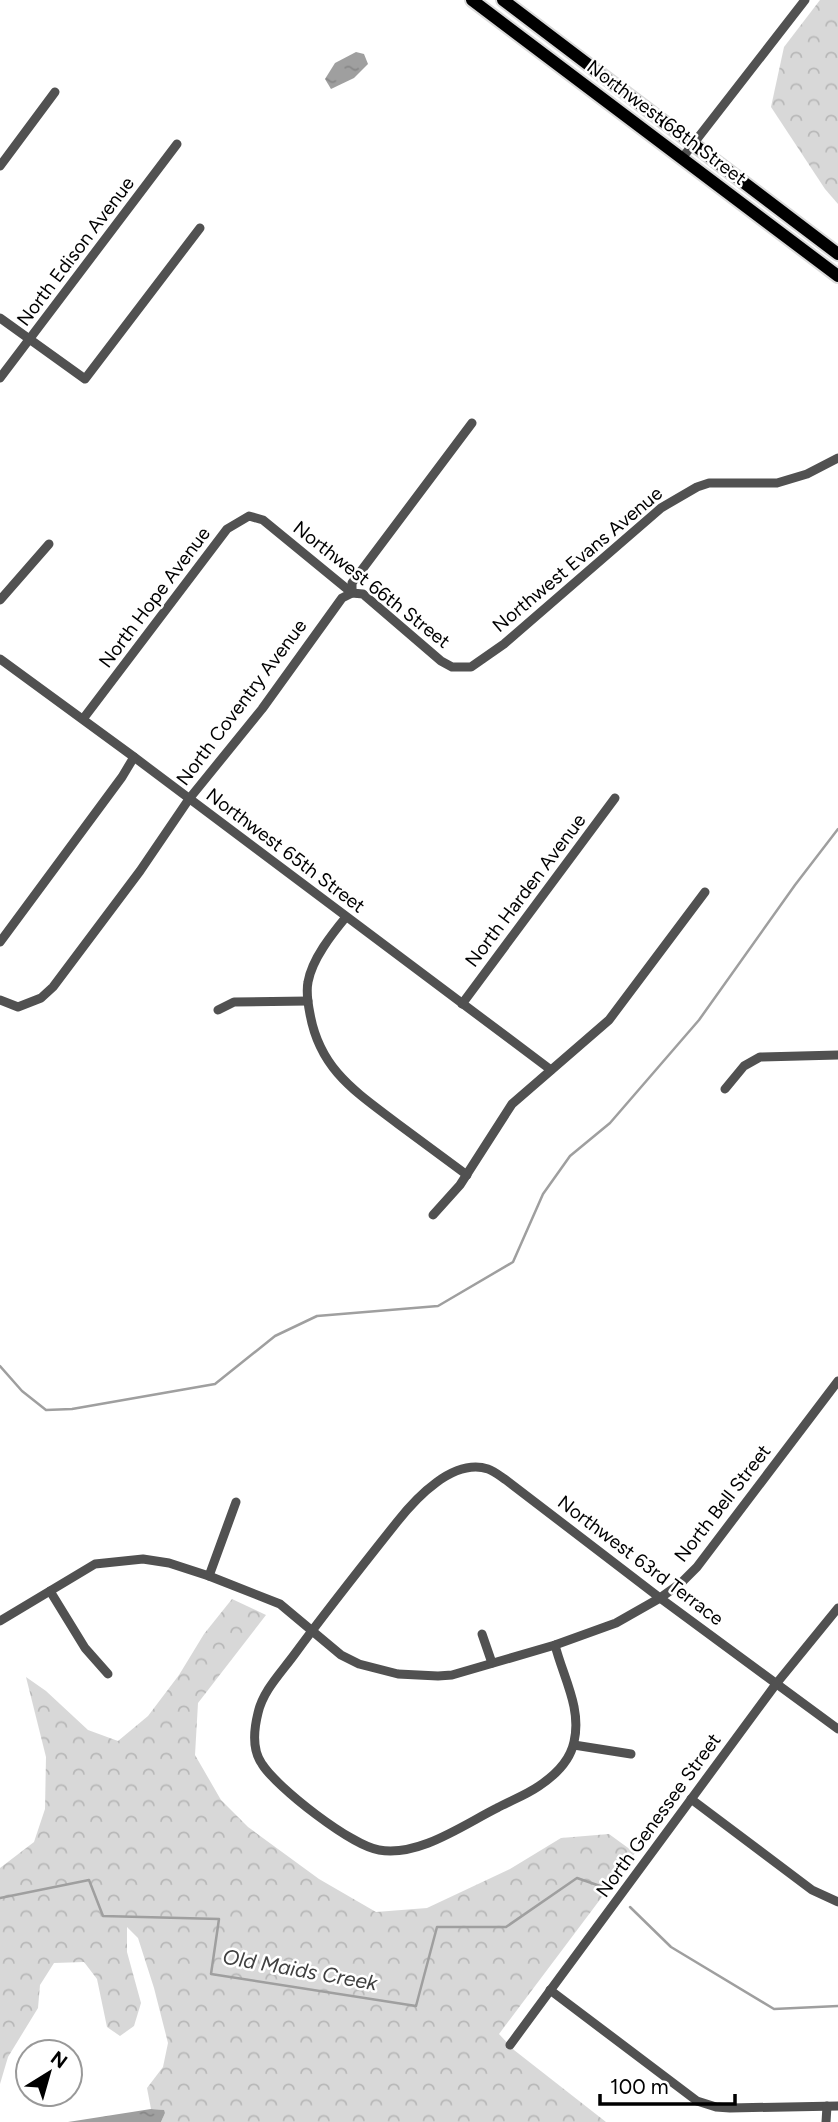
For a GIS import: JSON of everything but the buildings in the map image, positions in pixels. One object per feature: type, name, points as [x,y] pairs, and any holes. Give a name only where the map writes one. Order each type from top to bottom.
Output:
[{"type":"main road","name":"Northwest 68th Street","points":[[474,0],[838,276]]},
{"type":"main road","name":"Northwest 68th Street","points":[[503,0],[838,254]]},
{"type":"street","points":[[683,157],[805,0]]},
{"type":"street","points":[[0,166],[55,92]]},
{"type":"street","name":"North Edison Avenue","points":[[0,378],[177,144]]},
{"type":"street","points":[[0,318],[85,379],[200,228]]},
{"type":"street","name":"North Coventry Avenue","points":[[0,1000],[19,1007],[34,1002],[53,987],[189,799],[262,709],[342,598],[352,593],[352,583],[472,423]]},
{"type":"street","name":"Northwest Evans Avenue","points":[[461,669],[471,667],[504,643],[661,508],[697,487],[709,483],[777,482],[807,474],[838,458]]},
{"type":"street","name":"North Hope Avenue","points":[[83,719],[227,529],[249,516],[263,520]]},
{"type":"street","name":"Northwest 66th Street","points":[[263,520],[352,593],[363,594],[441,661],[461,669]]},
{"type":"street","points":[[0,600],[49,544]]},
{"type":"street","name":"Northwest 65th Street","points":[[0,659],[551,1070]]},
{"type":"street","points":[[0,942],[134,757]]},
{"type":"street","name":"North Harden Avenue","points":[[462,1004],[615,798]]},
{"type":"street","points":[[433,1215],[467,1175],[512,1104],[595,1034],[618,1010],[705,892]]},
{"type":"street","points":[[346,917],[331,937],[308,979],[312,1025],[321,1050],[344,1082],[467,1175]]},
{"type":"street","points":[[218,1010],[234,1002],[308,1001]]},
{"type":"street","points":[[725,1089],[744,1066],[760,1057],[838,1055]]},
{"type":"street","name":"North Bell Street","points":[[50,1591],[94,1564],[143,1559],[169,1563],[280,1604],[341,1656],[378,1670],[398,1674],[452,1675],[555,1645],[616,1623],[681,1583],[697,1567],[838,1381]]},
{"type":"street","name":"Northwest 63rd Terrace","points":[[574,1745],[567,1760],[539,1786],[427,1843],[399,1851],[380,1851],[360,1845],[336,1829],[275,1780],[260,1763],[254,1739],[262,1698],[310,1632],[415,1499],[447,1474],[476,1467],[489,1469],[838,1729]]},
{"type":"street","points":[[209,1576],[236,1502]]},
{"type":"street","points":[[0,1621],[50,1591],[85,1648],[108,1674]]},
{"type":"street","name":"North Genessee Street","points":[[510,2045],[776,1684],[838,1608]]},
{"type":"street","points":[[482,1634],[492,1663]]},
{"type":"street","points":[[555,1645],[577,1721],[574,1745],[631,1754]]},
{"type":"street","points":[[691,1800],[812,1890],[838,1902]]},
{"type":"street","points":[[550,1990],[697,2101],[730,2108],[838,2106]]},
{"type":"street","points":[[826,2122],[827,2106]]},
{"type":"green space","points":[[820,0],[838,0],[838,204],[825,189],[771,107],[784,47]]},
{"type":"green space","points":[[232,1599],[266,1615],[198,1703],[195,1755],[221,1800],[248,1827],[319,1879],[376,1912],[427,1908],[510,1869],[561,1838],[609,1834],[635,1853],[499,2034],[514,2050],[606,2122],[161,2122],[165,2113],[163,2110],[151,2109],[147,2088],[163,2067],[168,2043],[138,1938],[127,1927],[127,1952],[141,2003],[134,2026],[120,2036],[107,2027],[97,1979],[84,1962],[54,1963],[40,1985],[38,2008],[20,2038],[14,2038],[14,2047],[8,2057],[0,2084],[0,1868],[34,1842],[45,1809],[46,1757],[26,1677],[46,1691],[88,1730],[118,1741],[148,1716],[179,1675],[204,1634]]},
{"type":"water","points":[[356,52],[364,54],[368,64],[354,78],[331,89],[325,79],[335,63]]},
{"type":"water","points":[[151,2109],[164,2110],[161,2122],[68,2122]]},
{"type":"waterway","points":[[0,1366],[22,1391],[46,1410],[72,1409],[215,1384],[275,1336],[317,1316],[438,1306],[513,1262],[543,1194],[570,1156],[610,1123],[699,1020],[838,829]]},
{"type":"waterway","name":"Old Maids Creek","points":[[0,1898],[89,1880],[103,1916],[219,1919],[211,1974],[416,2006],[437,1927],[506,1927],[577,1878],[603,1887]]},
{"type":"waterway","name":"Old Maids Creek","points":[[630,1907],[671,1947],[774,2009],[838,2006]]}]
